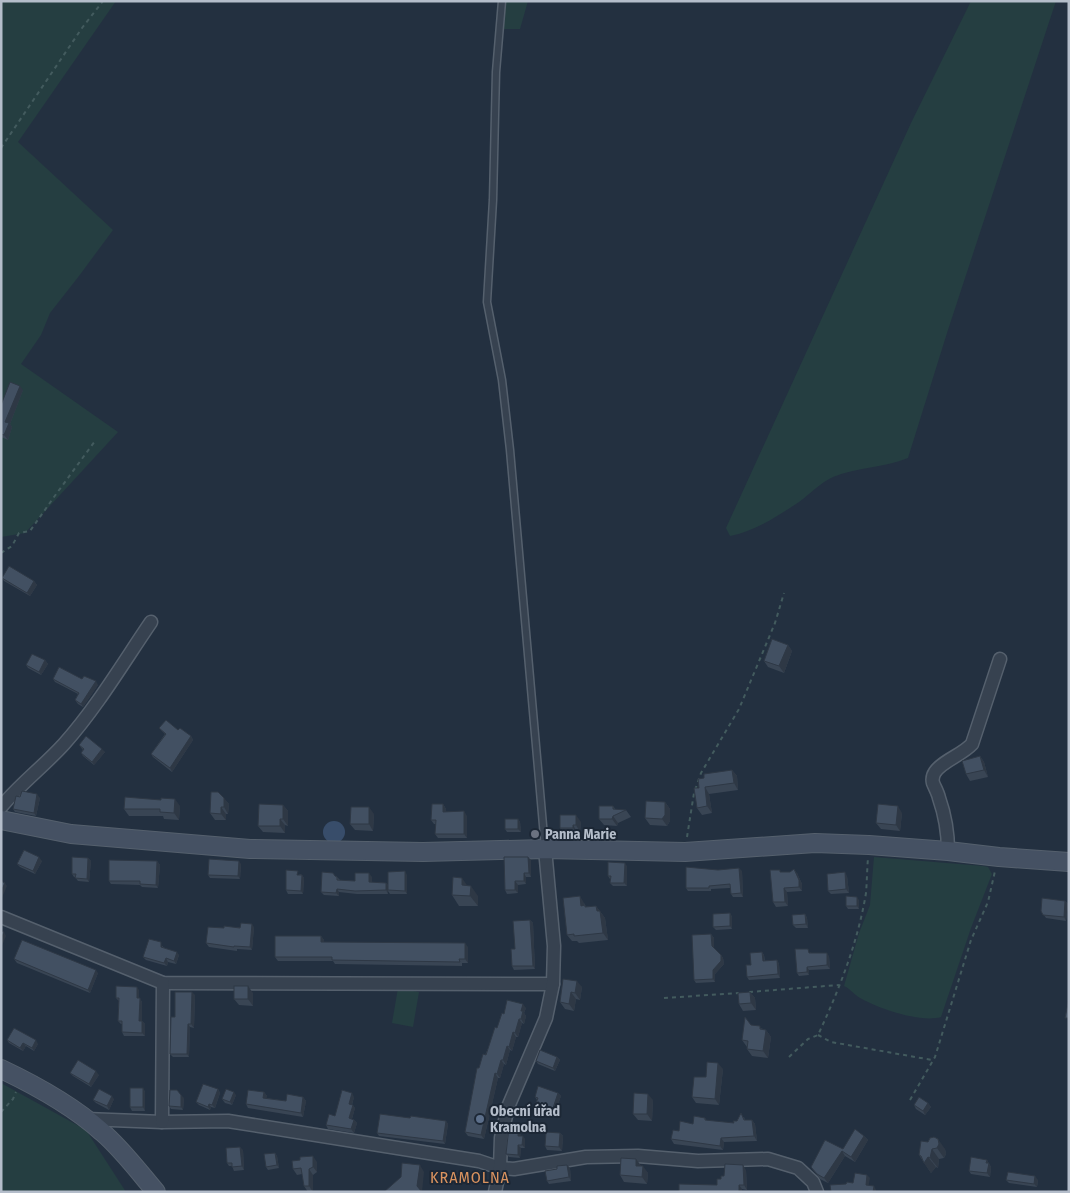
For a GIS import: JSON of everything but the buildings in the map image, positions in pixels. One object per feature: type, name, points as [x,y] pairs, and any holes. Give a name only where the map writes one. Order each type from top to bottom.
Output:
[{"type":"street","points":[[1,807],[16,790],[44,766],[90,712],[151,622]]},
{"type":"street","points":[[948,851],[948,835],[944,813],[933,777],[935,771],[942,765],[965,752],[972,744],[1000,659]]},
{"type":"street","points":[[1,820],[71,834],[250,849],[423,852],[546,849],[685,852],[815,843],[948,851],[1069,862]]},
{"type":"street","points":[[495,1192],[500,1168],[501,1138],[508,1107],[546,1018],[553,984],[554,946],[546,849]]},
{"type":"street","points":[[1,917],[163,983],[553,984]]},
{"type":"street","points":[[162,1122],[163,983]]},
{"type":"street","points":[[1,1069],[40,1089],[104,1133],[156,1192]]},
{"type":"street","points":[[86,1119],[162,1122],[228,1121],[479,1161],[500,1168],[514,1169],[586,1157],[638,1156],[698,1161],[768,1159],[798,1168],[813,1182],[817,1192]]},
{"type":"lane","points":[[502,1],[496,72],[493,200],[487,302],[502,380],[510,450],[546,849]]},
{"type":"path","points":[[1,148],[82,28],[103,1]]},
{"type":"path","points":[[1,553],[12,546],[19,533],[30,531],[96,441]]},
{"type":"path","points":[[685,852],[694,792],[701,773],[739,709],[775,623],[784,593]]},
{"type":"path","points":[[789,1057],[808,1039],[818,1035],[834,1000],[860,920],[866,892],[869,846]]},
{"type":"path","points":[[910,1100],[935,1057],[971,940],[988,902],[999,857]]},
{"type":"path","points":[[664,998],[839,985]]},
{"type":"path","points":[[818,1035],[831,1042],[932,1060]]},
{"type":"path","points":[[1,1112],[13,1099],[20,1078]]},
{"type":"green space","points":[[1,1],[116,1],[18,142],[113,230],[50,313],[41,335],[21,364],[118,432],[25,533],[1,537]]},
{"type":"green space","points":[[501,1],[528,1],[520,29],[498,29]]},
{"type":"green space","points":[[971,1],[1056,1],[908,458],[890,464],[851,471],[828,479],[775,518],[748,531],[730,536],[726,528],[911,123]]},
{"type":"green space","points":[[874,857],[983,866],[988,867],[992,874],[971,928],[941,1017],[912,1017],[890,1011],[862,999],[844,986],[859,933],[870,905]]},
{"type":"green space","points":[[398,988],[419,992],[413,1027],[392,1023]]},
{"type":"green space","points":[[1,1083],[86,1130],[126,1192],[1,1192]]},
{"type":"water","points":[[334,821],[342,824],[345,832],[342,840],[334,843],[326,840],[323,832],[326,824]]},
{"type":"place","name":"Panna Marie","points":[[535,834]]},
{"type":"place","name":"Obecní úřad Kramolna","points":[[480,1119]]},
{"type":"district","name":"KRAMOLNA","points":[[470,1177]]}]
